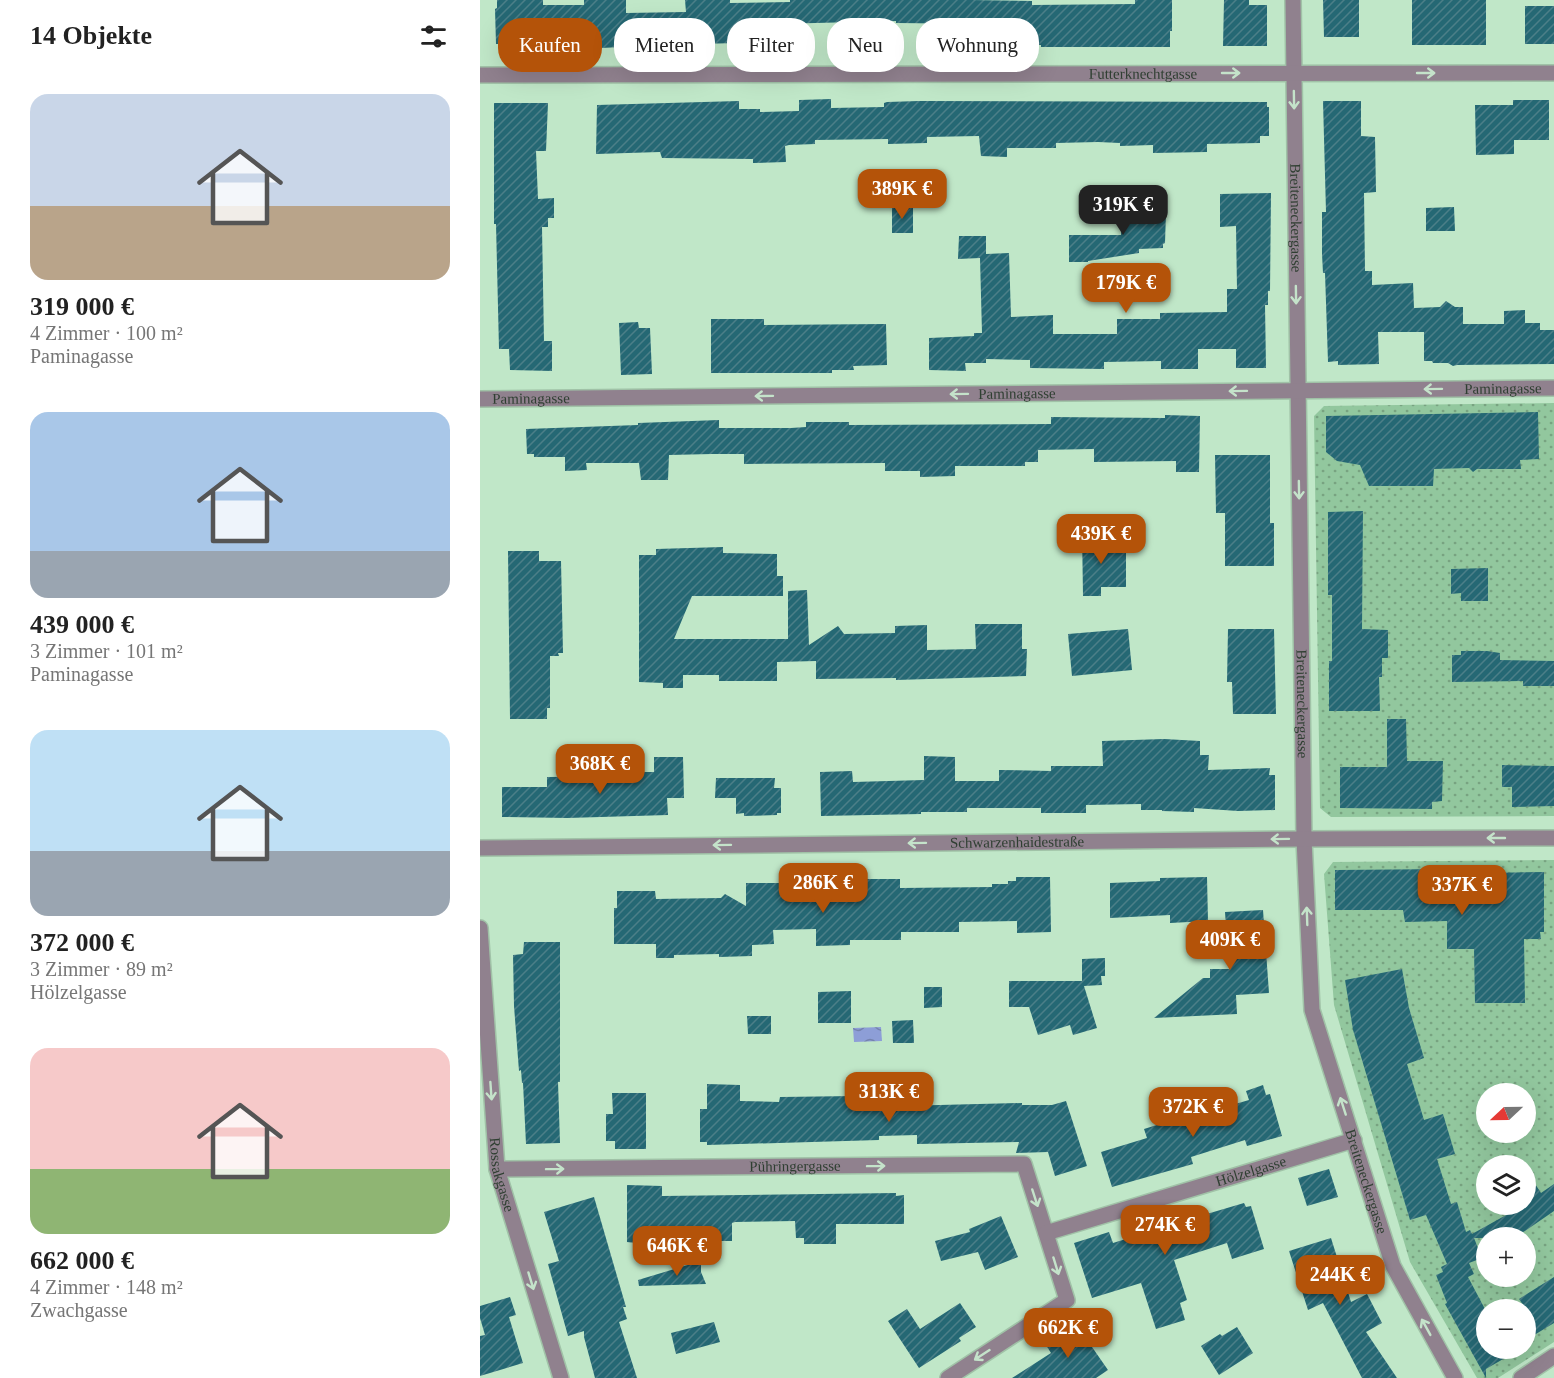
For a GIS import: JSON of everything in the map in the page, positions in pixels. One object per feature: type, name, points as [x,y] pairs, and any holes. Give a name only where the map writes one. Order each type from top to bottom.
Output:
[{"type":"street","name":"Breiteneckergasse","points":[[1293,0],[1304,839],[1312,1010],[1393,1266],[1455,1378]]},
{"type":"street","name":"Futterknechtgasse","points":[[480,75],[1554,73]]},
{"type":"street","name":"Paminagasse","points":[[480,399],[1554,388]]},
{"type":"street","name":"Schwarzenhaidestraße","points":[[480,848],[1554,838]]},
{"type":"street","name":"Rossakgasse","points":[[480,928],[497,1169],[561,1378]]},
{"type":"street","name":"Hölzelgasse","points":[[1046,1233],[1354,1140]]},
{"type":"street","name":"Pühringergasse","points":[[497,1169],[1024,1164],[1046,1233]]},
{"type":"street","points":[[948,1378],[1067,1300],[1046,1233]]},
{"type":"street","points":[[1521,1378],[1554,1356]]},
{"type":"green space","points":[[1554,403],[1554,816],[1331,817],[1320,808],[1314,416],[1324,406]]},
{"type":"green space","points":[[1554,860],[1554,1342],[1536,1354],[1536,1299],[1476,1299],[1476,1359],[1528,1359],[1498,1378],[1477,1378],[1410,1262],[1334,1005],[1324,874],[1333,862]]},
{"type":"water","points":[[881,1027],[882,1041],[854,1042],[853,1028]]},
{"type":"building","points":[[497,0],[543,0],[543,5],[584,5],[584,0],[626,0],[626,13],[686,12],[685,0],[730,0],[730,3],[790,2],[790,0],[971,0],[1032,1],[1032,5],[1135,4],[1135,0],[1172,0],[1172,31],[1170,31],[1170,47],[1041,47],[1039,45],[1039,18],[916,18],[916,23],[904,23],[904,18],[827,18],[827,23],[815,23],[815,18],[727,18],[727,43],[715,44],[715,18],[614,18],[614,47],[602,48],[602,18],[498,18],[498,44],[496,44],[495,9]]},
{"type":"building","points":[[1224,0],[1249,0],[1249,5],[1267,5],[1267,46],[1223,46]]},
{"type":"building","points":[[1323,0],[1359,0],[1359,37],[1324,37]]},
{"type":"building","points":[[1412,0],[1486,0],[1486,45],[1412,45]]},
{"type":"building","points":[[1525,6],[1554,6],[1554,44],[1525,44]]},
{"type":"building","points":[[831,99],[831,108],[884,107],[884,103],[887,102],[919,101],[1267,102],[1269,136],[1260,136],[1260,143],[1207,144],[1207,152],[1153,153],[1153,145],[1120,146],[1120,143],[1098,142],[1056,143],[1056,148],[1007,148],[1007,157],[981,156],[979,136],[927,137],[927,143],[888,144],[888,139],[815,140],[815,144],[785,146],[786,162],[753,163],[753,159],[662,158],[660,152],[596,154],[597,105],[739,101],[739,109],[760,109],[760,112],[799,111],[799,100]]},
{"type":"building","points":[[1513,100],[1549,100],[1549,140],[1514,140],[1514,154],[1476,155],[1475,105],[1513,105]]},
{"type":"building","points":[[1323,101],[1361,101],[1361,136],[1375,137],[1376,192],[1364,193],[1365,271],[1372,271],[1372,285],[1413,283],[1414,308],[1440,307],[1446,301],[1455,307],[1463,307],[1463,324],[1504,324],[1504,311],[1525,310],[1525,323],[1540,323],[1540,330],[1554,330],[1554,364],[1453,366],[1448,363],[1424,361],[1424,332],[1378,332],[1379,364],[1338,365],[1338,361],[1328,362],[1325,273],[1323,273],[1322,254],[1322,212],[1326,212]]},
{"type":"building","points":[[494,103],[548,103],[546,151],[536,151],[538,199],[554,198],[554,218],[548,218],[548,227],[542,227],[544,341],[552,341],[552,371],[510,370],[509,349],[499,349],[496,224],[494,224]]},
{"type":"building","points":[[1271,193],[1270,291],[1268,291],[1268,305],[1265,305],[1266,368],[1236,368],[1236,349],[1198,349],[1198,369],[1161,369],[1161,361],[1104,362],[1104,369],[1030,368],[1030,360],[986,359],[986,363],[965,363],[966,371],[929,370],[929,338],[974,336],[974,333],[982,333],[980,258],[958,259],[959,236],[986,236],[986,254],[1009,253],[1011,317],[1053,315],[1053,334],[1117,334],[1117,319],[1160,319],[1160,313],[1227,312],[1227,289],[1237,289],[1236,226],[1220,227],[1220,194]]},
{"type":"building","points":[[892,206],[913,206],[913,233],[892,233]]},
{"type":"building","points":[[1121,206],[1161,206],[1161,213],[1166,213],[1163,248],[1139,249],[1139,253],[1088,262],[1069,262],[1069,235],[1121,235]]},
{"type":"building","points":[[1454,207],[1455,231],[1426,231],[1426,208]]},
{"type":"building","points":[[711,319],[764,319],[764,325],[886,324],[887,365],[853,366],[854,370],[832,370],[832,373],[711,373]]},
{"type":"building","points":[[638,322],[639,328],[650,328],[652,374],[621,375],[619,323]]},
{"type":"building","points":[[1538,412],[1539,459],[1520,460],[1521,469],[1477,469],[1473,472],[1469,468],[1434,469],[1433,486],[1369,486],[1360,465],[1337,461],[1326,452],[1326,416]]},
{"type":"building","points":[[1165,415],[1200,416],[1199,472],[1176,472],[1176,461],[1094,462],[1094,449],[1038,450],[1038,462],[1025,462],[1025,466],[955,466],[955,476],[920,477],[920,471],[885,471],[885,463],[744,464],[744,454],[712,454],[669,455],[668,480],[641,480],[639,463],[586,463],[587,470],[565,471],[565,457],[534,457],[534,454],[527,454],[526,429],[719,420],[719,428],[806,427],[806,422],[849,422],[849,425],[1051,424],[1051,417],[1165,418]]},
{"type":"building","points":[[1215,455],[1270,455],[1270,523],[1274,523],[1274,566],[1225,566],[1225,513],[1216,513]]},
{"type":"building","points":[[1363,511],[1362,629],[1388,630],[1388,658],[1382,658],[1382,677],[1379,677],[1380,711],[1329,711],[1332,595],[1328,595],[1328,512]]},
{"type":"building","points":[[1082,531],[1104,531],[1105,553],[1126,552],[1126,587],[1101,587],[1101,596],[1083,596]]},
{"type":"building","points":[[723,547],[723,553],[777,554],[777,576],[783,576],[783,596],[692,596],[674,639],[788,639],[788,591],[807,590],[809,645],[838,626],[844,634],[895,633],[895,626],[927,625],[927,650],[976,649],[975,624],[1022,624],[1022,649],[1027,649],[1026,676],[896,680],[896,678],[816,679],[816,661],[777,662],[777,681],[719,681],[719,675],[683,675],[683,688],[663,688],[663,683],[639,682],[639,555],[656,555],[656,549]]},
{"type":"building","points":[[508,551],[539,551],[539,561],[561,561],[563,653],[558,653],[559,656],[550,656],[550,708],[547,708],[547,719],[510,719]]},
{"type":"building","points":[[1488,568],[1488,601],[1461,601],[1461,593],[1451,594],[1451,569]]},
{"type":"building","points":[[1128,629],[1132,670],[1072,676],[1068,634]]},
{"type":"building","points":[[1228,629],[1274,629],[1276,714],[1233,714],[1232,682],[1227,682]]},
{"type":"building","points":[[1461,651],[1500,653],[1500,660],[1554,661],[1554,686],[1523,686],[1523,681],[1452,682],[1452,655],[1461,655]]},
{"type":"building","points":[[1387,719],[1406,719],[1407,761],[1443,761],[1442,801],[1432,802],[1432,809],[1340,808],[1340,767],[1387,767]]},
{"type":"building","points":[[1164,739],[1200,741],[1200,755],[1209,755],[1208,770],[1270,768],[1269,775],[1275,775],[1275,810],[1238,811],[1194,808],[1194,812],[1162,811],[1141,810],[1141,804],[1086,805],[1086,813],[1041,813],[1041,808],[967,808],[967,812],[821,816],[820,772],[852,771],[853,782],[924,780],[924,756],[955,757],[955,781],[999,781],[999,770],[1051,771],[1051,766],[1103,766],[1102,741]]},
{"type":"building","points":[[654,757],[683,757],[684,798],[667,798],[668,815],[502,817],[502,787],[547,787],[547,777],[642,776],[642,772],[654,772]]},
{"type":"building","points":[[1502,765],[1554,766],[1554,806],[1512,807],[1512,787],[1502,787]]},
{"type":"building","points":[[716,778],[775,778],[774,788],[781,788],[781,813],[744,816],[744,813],[736,814],[736,798],[715,798]]},
{"type":"building","points":[[1450,869],[1450,878],[1481,878],[1486,873],[1544,872],[1544,932],[1540,932],[1541,939],[1524,939],[1525,1003],[1475,1003],[1474,949],[1447,949],[1447,921],[1405,922],[1403,910],[1335,910],[1335,870]]},
{"type":"building","points":[[1016,877],[1050,877],[1051,932],[1017,933],[1017,921],[959,922],[959,932],[901,932],[901,940],[850,940],[850,945],[816,946],[816,929],[773,930],[774,944],[752,945],[752,956],[719,957],[719,954],[674,955],[674,958],[656,958],[656,944],[614,944],[614,908],[617,908],[617,891],[655,891],[656,899],[721,898],[725,894],[746,906],[746,883],[800,883],[800,885],[865,883],[865,879],[900,879],[900,888],[992,887],[992,884],[1008,884],[1008,881],[1016,881]]},
{"type":"building","points":[[1207,877],[1208,921],[1170,923],[1170,915],[1110,918],[1110,883],[1160,881],[1160,878]]},
{"type":"building","points":[[1263,910],[1269,993],[1236,995],[1237,1014],[1154,1018],[1203,978],[1210,978],[1210,969],[1229,969],[1225,912]]},
{"type":"building","points":[[524,942],[560,942],[560,1082],[558,1082],[560,1143],[526,1144],[523,1083],[521,1070],[519,1071],[514,1006],[513,955],[523,954]]},
{"type":"building","points":[[1105,958],[1105,976],[1101,976],[1102,985],[1084,986],[1097,1028],[1073,1035],[1070,1025],[1038,1035],[1029,1007],[1009,1007],[1009,981],[1082,981],[1082,959]]},
{"type":"building","points":[[1402,969],[1409,1008],[1424,1058],[1407,1064],[1424,1120],[1443,1114],[1455,1154],[1437,1159],[1451,1204],[1457,1202],[1466,1232],[1470,1230],[1472,1234],[1476,1232],[1476,1238],[1474,1238],[1476,1260],[1469,1263],[1474,1274],[1468,1277],[1480,1299],[1476,1299],[1476,1359],[1503,1359],[1486,1369],[1486,1378],[1445,1304],[1447,1303],[1436,1275],[1443,1272],[1441,1267],[1447,1264],[1426,1215],[1410,1220],[1353,1030],[1345,980]]},
{"type":"building","points":[[924,987],[942,987],[942,1007],[924,1008]]},
{"type":"building","points":[[851,991],[851,1023],[818,1023],[818,992]]},
{"type":"building","points":[[747,1016],[771,1016],[771,1034],[748,1034]]},
{"type":"building","points":[[913,1020],[914,1043],[893,1043],[892,1021]]},
{"type":"building","points":[[707,1084],[740,1085],[740,1101],[779,1102],[780,1097],[855,1096],[855,1092],[879,1091],[879,1099],[900,1099],[900,1106],[1022,1103],[1022,1105],[1052,1105],[1066,1101],[1087,1166],[1055,1176],[1048,1152],[1016,1153],[1019,1142],[917,1144],[917,1135],[879,1136],[879,1140],[707,1145],[707,1142],[700,1142],[700,1109],[707,1109]]},
{"type":"building","points":[[1263,1085],[1266,1095],[1270,1094],[1282,1136],[1247,1146],[1245,1140],[1191,1157],[1193,1164],[1112,1187],[1101,1152],[1147,1138],[1144,1129],[1211,1108],[1211,1111],[1249,1100],[1246,1091]]},
{"type":"building","points":[[612,1093],[646,1093],[646,1149],[615,1149],[615,1141],[606,1141],[606,1114],[613,1114]]},
{"type":"building","points":[[1329,1169],[1338,1197],[1307,1206],[1298,1178]]},
{"type":"building","points":[[1554,1184],[1554,1211],[1531,1227],[1485,1227],[1506,1215],[1536,1215],[1536,1185],[1541,1193]]},
{"type":"building","points":[[627,1185],[662,1186],[662,1196],[896,1193],[896,1196],[904,1195],[904,1224],[836,1224],[836,1244],[804,1244],[804,1238],[796,1238],[795,1221],[735,1222],[732,1223],[732,1241],[700,1241],[700,1250],[627,1242]]},
{"type":"building","points":[[594,1197],[626,1307],[623,1307],[627,1319],[619,1322],[637,1378],[595,1378],[584,1331],[568,1336],[548,1264],[559,1261],[544,1212]]},
{"type":"building","points":[[1244,1203],[1246,1207],[1251,1206],[1264,1249],[1232,1259],[1227,1243],[1174,1260],[1187,1300],[1180,1303],[1185,1320],[1156,1329],[1141,1283],[1092,1298],[1074,1243],[1109,1232],[1113,1243],[1148,1232],[1146,1225],[1197,1208],[1200,1216]]},
{"type":"building","points":[[1001,1216],[1018,1257],[985,1270],[978,1252],[941,1261],[935,1241],[970,1232],[969,1229]]},
{"type":"building","points":[[1331,1238],[1351,1302],[1367,1294],[1382,1323],[1366,1332],[1397,1378],[1362,1378],[1323,1303],[1308,1310],[1289,1251]]},
{"type":"building","points":[[701,1261],[701,1272],[706,1284],[639,1286],[638,1280]]},
{"type":"building","points":[[1554,1277],[1554,1323],[1536,1334],[1536,1299],[1519,1299]]},
{"type":"building","points":[[510,1297],[516,1315],[509,1317],[523,1363],[480,1376],[480,1336],[485,1335],[480,1318],[480,1306]]},
{"type":"building","points":[[960,1303],[976,1327],[959,1338],[961,1341],[919,1368],[888,1321],[907,1309],[920,1329]]},
{"type":"building","points":[[714,1322],[720,1342],[676,1354],[671,1333]]},
{"type":"building","points":[[1076,1324],[1108,1370],[1096,1378],[1012,1378],[1051,1353],[1046,1345]]},
{"type":"building","points":[[1237,1327],[1253,1353],[1219,1375],[1201,1346]]}]
